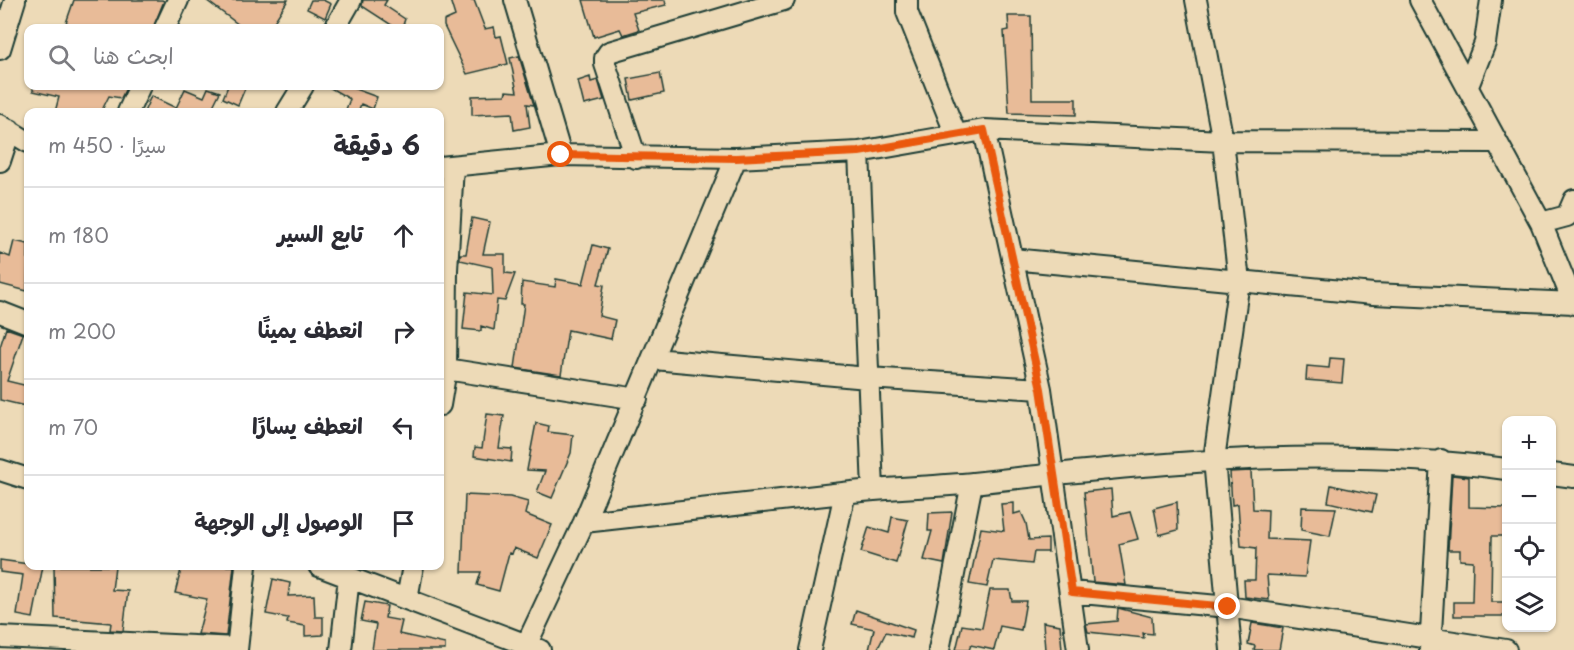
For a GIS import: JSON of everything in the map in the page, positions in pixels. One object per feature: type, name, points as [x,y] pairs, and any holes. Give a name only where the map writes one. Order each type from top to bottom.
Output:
[{"type":"street","points":[[0,49],[15,0]]},
{"type":"street","points":[[167,24],[178,0]]},
{"type":"street","points":[[337,24],[351,0]]},
{"type":"street","points":[[515,0],[561,155]]},
{"type":"street","points":[[636,158],[605,64],[605,58],[609,52],[784,0]]},
{"type":"street","points":[[907,0],[907,12],[956,135]]},
{"type":"street","points":[[1196,0],[1223,141],[1239,281],[1214,459],[1230,650]]},
{"type":"street","points":[[1012,259],[1373,294],[1574,303],[1541,223],[1495,142],[1468,86],[1420,0]]},
{"type":"street","points":[[1468,86],[1485,43],[1491,0]]},
{"type":"street","points":[[130,108],[138,90]]},
{"type":"street","points":[[289,108],[301,90]]},
{"type":"street","points":[[0,161],[5,128],[24,140]]},
{"type":"street","points":[[984,130],[1041,389],[1055,472],[1078,650]]},
{"type":"street","points":[[444,381],[447,270],[446,166],[561,155],[736,158],[859,152],[984,130],[1223,141],[1495,142]]},
{"type":"street","points":[[859,152],[873,490]]},
{"type":"street","points":[[331,570],[530,648],[654,359],[736,158]]},
{"type":"street","points":[[1541,223],[1572,211]]},
{"type":"street","points":[[0,312],[24,321]]},
{"type":"street","points":[[654,359],[868,378],[1041,389]]},
{"type":"street","points":[[446,369],[636,399]]},
{"type":"street","points":[[584,522],[873,490],[972,483],[1055,472],[1214,459],[1331,456],[1441,460],[1502,468]]},
{"type":"street","points":[[1431,644],[1441,460]]},
{"type":"street","points":[[0,470],[24,478]]},
{"type":"street","points":[[1556,475],[1574,477]]},
{"type":"street","points":[[939,650],[972,483]]},
{"type":"street","points":[[810,650],[845,493]]},
{"type":"street","points":[[0,637],[237,649],[246,570]]},
{"type":"street","points":[[407,599],[411,570]]},
{"type":"street","points":[[341,650],[349,576]]},
{"type":"street","points":[[1072,592],[1228,607],[1431,644],[1506,650]]},
{"type":"building","points":[[74,0],[164,1],[155,24],[66,23]]},
{"type":"building","points":[[206,0],[288,0],[273,24],[238,24]]},
{"type":"building","points":[[311,0],[323,0],[331,4],[325,18],[307,9]]},
{"type":"building","points":[[363,0],[387,0],[384,5],[405,19],[403,24],[390,24],[362,6]]},
{"type":"building","points":[[450,0],[474,0],[485,29],[494,27],[496,37],[501,36],[508,64],[467,74],[444,26],[444,21],[455,16]]},
{"type":"building","points":[[583,0],[665,0],[666,5],[633,13],[639,30],[623,35],[620,29],[594,37]]},
{"type":"building","points":[[1008,16],[1031,16],[1032,99],[1076,99],[1076,115],[1009,113],[1004,31],[1009,30]]},
{"type":"building","points":[[519,56],[534,105],[527,104],[530,127],[514,130],[512,113],[472,115],[472,96],[505,95],[506,91],[517,92],[510,58]]},
{"type":"building","points":[[660,73],[664,93],[632,100],[628,79]]},
{"type":"building","points":[[590,77],[591,82],[598,80],[604,100],[584,105],[578,81]]},
{"type":"building","points":[[125,90],[121,98],[109,96],[103,108],[56,108],[59,97],[33,91]]},
{"type":"building","points":[[185,90],[204,97],[207,90],[220,92],[212,108],[176,108]]},
{"type":"building","points":[[226,90],[244,90],[238,105],[223,98]]},
{"type":"building","points":[[334,90],[358,90],[377,97],[373,108],[361,104],[360,108],[347,108],[350,99]]},
{"type":"building","points":[[151,96],[176,108],[146,108]]},
{"type":"building","points":[[472,218],[490,222],[483,254],[505,254],[505,273],[515,274],[505,301],[497,300],[494,330],[481,326],[481,331],[463,329],[467,292],[493,295],[492,267],[460,260],[460,254],[466,254]]},
{"type":"building","points":[[14,241],[24,243],[24,290],[0,284],[0,253],[10,257]]},
{"type":"building","points":[[593,245],[608,249],[598,284],[604,285],[599,316],[615,320],[611,339],[568,330],[561,375],[515,368],[524,304],[521,304],[522,282],[555,287],[556,279],[583,284]]},
{"type":"building","points":[[6,328],[23,334],[7,381],[24,385],[24,406],[0,400],[0,347]]},
{"type":"building","points":[[1330,358],[1344,359],[1342,383],[1306,380],[1307,366],[1329,368]]},
{"type":"building","points":[[487,414],[504,416],[499,448],[512,449],[511,462],[474,456],[475,447],[482,448]]},
{"type":"building","points":[[536,423],[549,426],[548,432],[573,435],[571,453],[552,498],[537,492],[545,471],[527,470]]},
{"type":"building","points":[[1251,471],[1253,509],[1268,510],[1267,539],[1310,541],[1305,577],[1267,575],[1269,600],[1245,597],[1244,580],[1255,580],[1256,548],[1241,546],[1238,504],[1232,505],[1230,472]]},
{"type":"building","points":[[1452,475],[1469,477],[1469,507],[1502,508],[1502,536],[1492,536],[1491,602],[1502,602],[1502,616],[1454,616],[1454,602],[1472,602],[1473,561],[1460,560],[1460,550],[1448,550]]},
{"type":"building","points":[[1331,485],[1376,495],[1372,512],[1328,502]]},
{"type":"building","points":[[1111,489],[1113,516],[1130,512],[1138,539],[1119,544],[1126,585],[1093,582],[1084,492]]},
{"type":"building","points":[[465,495],[510,497],[528,502],[525,514],[552,525],[538,558],[514,548],[512,554],[509,553],[499,591],[477,585],[481,572],[462,572]]},
{"type":"building","points":[[1177,502],[1178,530],[1159,535],[1154,508]]},
{"type":"building","points":[[1014,503],[1014,514],[1021,512],[1029,540],[1048,539],[1048,552],[1034,552],[1032,564],[993,560],[987,587],[969,584],[981,528],[1004,531],[1001,504]]},
{"type":"building","points":[[1302,507],[1336,508],[1330,536],[1301,530]]},
{"type":"building","points":[[952,512],[944,564],[924,560],[932,531],[928,531],[929,513]]},
{"type":"building","points":[[892,517],[908,520],[896,563],[861,552],[869,527],[889,533]]},
{"type":"building","points":[[0,560],[24,563],[24,570],[42,570],[33,618],[17,615],[23,575],[0,572]]},
{"type":"building","points":[[54,570],[114,570],[112,590],[128,591],[123,631],[110,630],[111,623],[55,618]]},
{"type":"building","points":[[181,570],[234,570],[226,636],[198,634],[207,599],[175,593]]},
{"type":"building","points":[[273,579],[290,583],[288,596],[314,595],[315,617],[323,617],[323,635],[305,636],[305,626],[287,623],[288,618],[266,614]]},
{"type":"building","points":[[990,590],[1010,590],[1012,601],[1026,601],[1021,630],[1000,626],[994,650],[971,645],[969,650],[956,650],[962,625],[982,628]]},
{"type":"building","points":[[365,602],[387,606],[385,618],[402,621],[399,634],[445,644],[445,650],[372,650],[376,624],[361,621]]},
{"type":"building","points":[[1118,608],[1152,617],[1153,634],[1143,633],[1144,638],[1088,632],[1086,624],[1117,621]]},
{"type":"building","points":[[856,610],[914,630],[912,638],[886,632],[877,650],[869,650],[874,629],[852,624]]},
{"type":"building","points":[[1043,622],[1060,625],[1062,650],[1045,650]]},
{"type":"building","points":[[1252,623],[1283,628],[1279,650],[1254,650],[1255,646],[1248,644]]},
{"type":"route","points":[[561,155],[736,158],[859,152],[984,130],[1041,389],[1072,592],[1228,607]]}]
